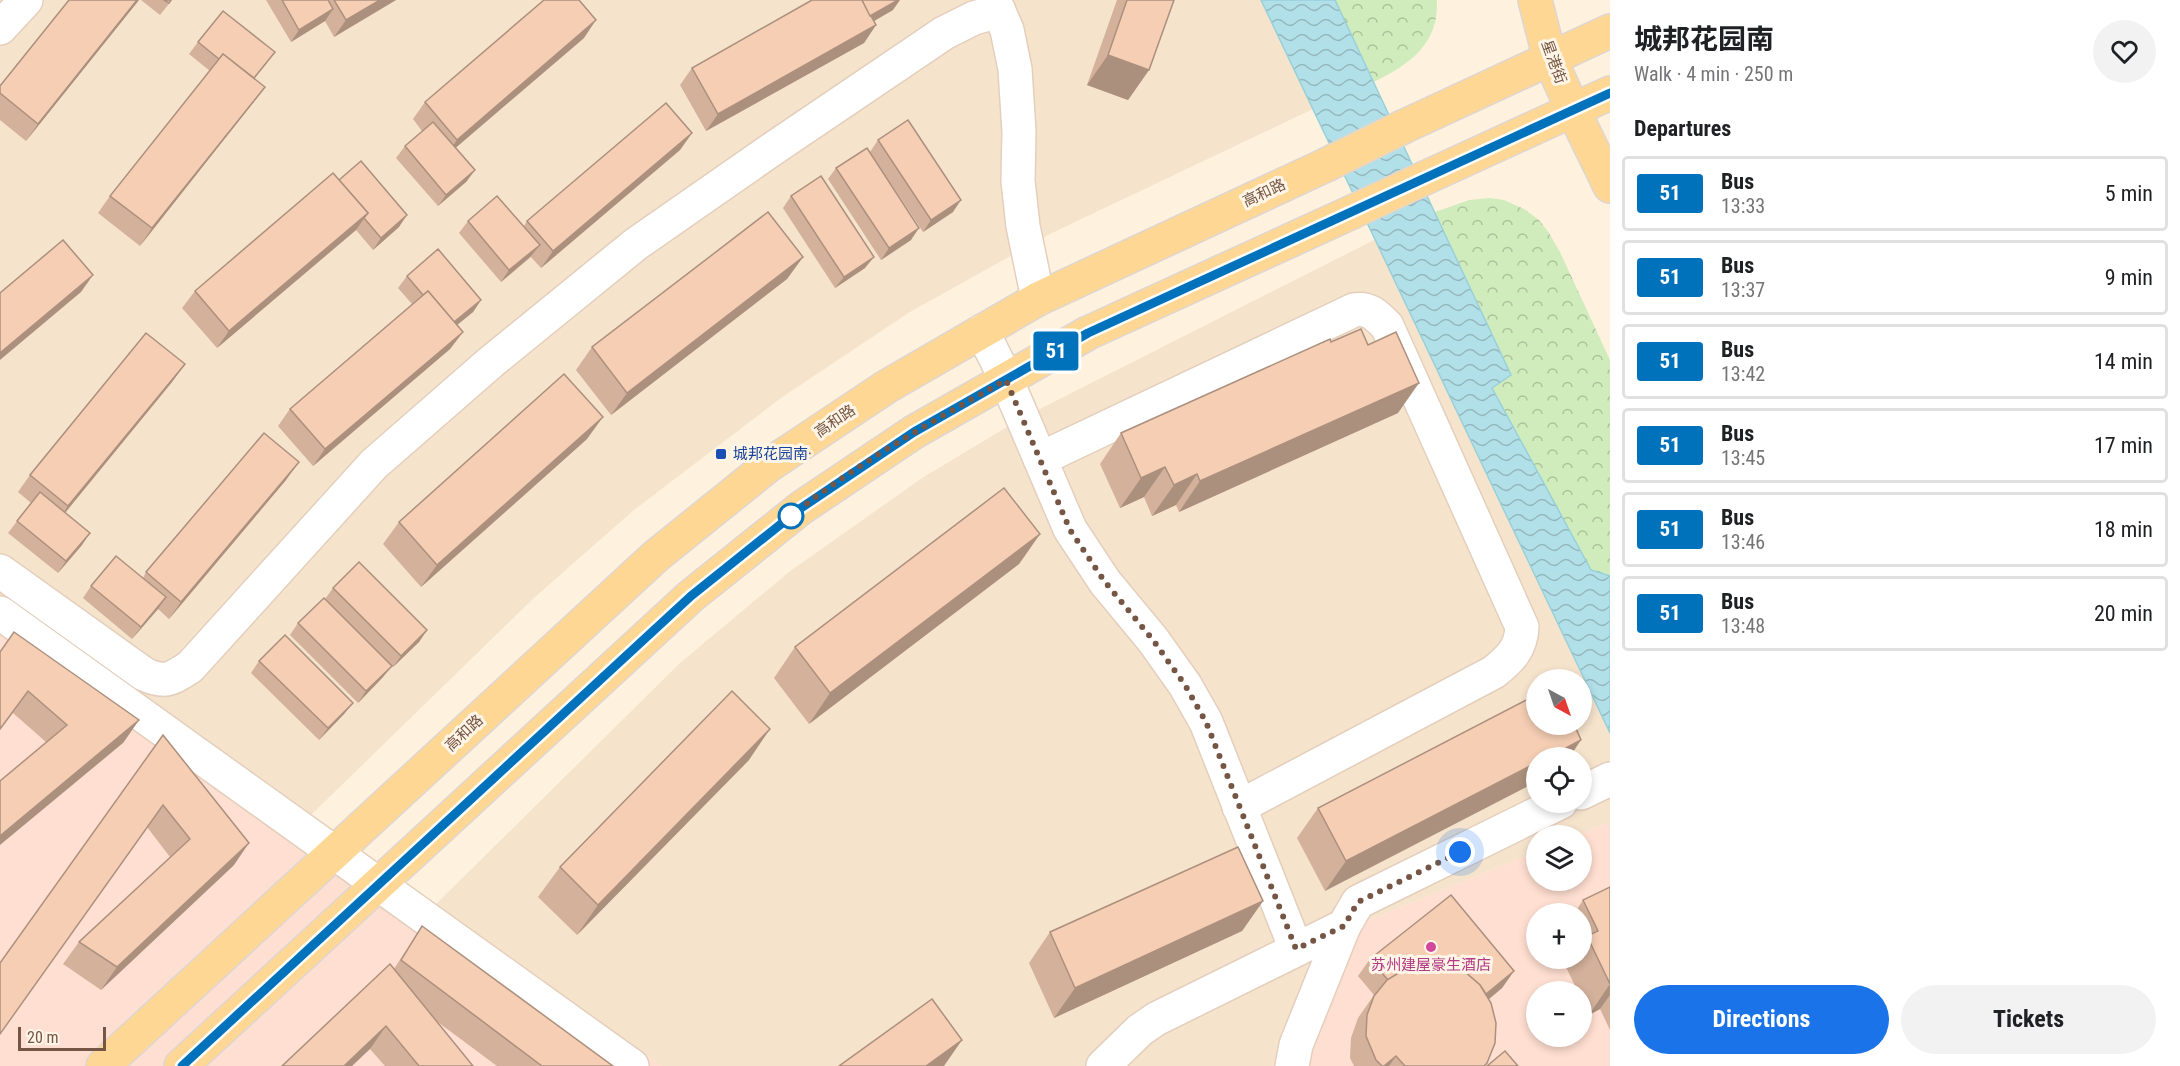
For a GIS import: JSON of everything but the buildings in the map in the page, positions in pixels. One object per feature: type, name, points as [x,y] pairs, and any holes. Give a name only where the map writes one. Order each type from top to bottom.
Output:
[{"type":"main road","name":"星港街","points":[[1535,0],[1550,59],[1572,110],[1610,186]]},
{"type":"main road","name":"高和路","points":[[103,1066],[656,556],[769,465],[886,387],[1038,299],[1610,30]]},
{"type":"main road","points":[[182,1066],[691,596],[801,508],[914,432],[1088,333],[1610,93]]},
{"type":"street","points":[[0,28],[26,0]]},
{"type":"street","points":[[0,571],[144,674],[158,681],[176,676],[198,659],[374,464],[491,362],[636,244],[944,33],[997,5],[1007,30],[1015,69],[1019,132],[1018,181],[1023,226],[1038,299]]},
{"type":"street","points":[[1040,459],[1354,310],[1362,308],[1369,310],[1387,326],[1522,627],[1521,639],[1517,650],[1494,672],[1239,807]]},
{"type":"street","points":[[982,331],[1006,380],[1070,530],[1086,556],[1153,640],[1185,685],[1206,722],[1296,949]]},
{"type":"street","points":[[0,613],[632,1066]]},
{"type":"street","points":[[1292,1066],[1296,1045],[1344,926],[1358,902],[1540,813]]},
{"type":"street","points":[[1103,1066],[1140,1030],[1156,1018],[1344,926]]},
{"type":"shaded area","points":[[0,0],[1261,0],[1313,109],[1052,233],[910,312],[781,398],[634,510],[535,597],[311,815],[0,591]]},
{"type":"shaded area","points":[[1376,239],[1580,669],[1526,669],[1526,735],[1592,735],[1592,695],[1610,733],[1610,822],[1592,829],[1592,825],[1526,825],[1526,856],[1330,936],[1272,1066],[661,1066],[436,904],[680,663],[789,572],[922,478],[1020,419]]},
{"type":"shaded area","points":[[0,591],[436,904],[661,1066],[0,1066]]},
{"type":"shaded area","name":"苏州建屋豪生酒店","points":[[1610,822],[1610,1066],[1272,1066],[1330,936],[1526,856],[1526,891],[1592,891],[1592,829]]},
{"type":"green space","points":[[1335,0],[1437,0],[1433,29],[1420,51],[1410,60],[1374,82]]},
{"type":"green space","points":[[1490,198],[1504,200],[1524,209],[1539,220],[1549,233],[1610,360],[1610,576],[1591,571],[1492,388],[1511,375],[1435,212],[1469,200]]},
{"type":"water","points":[[1261,0],[1335,0],[1511,375],[1492,388],[1591,570],[1610,576],[1610,733],[1592,695],[1592,669],[1580,669]]},
{"type":"bus line","name":"51","points":[[182,1066],[691,596],[801,508],[914,432],[1088,333],[1610,93]]},
{"type":"place","name":"城邦花园南·","points":[[721,454]]},
{"type":"place","name":"苏州建屋豪生酒店","points":[[1431,947]]},
{"type":"route","points":[[791,516],[782,523],[914,432],[1006,380],[1070,530],[1105,582],[1153,640],[1185,685],[1206,722],[1296,949],[1344,926],[1358,902],[1460,852]]}]
